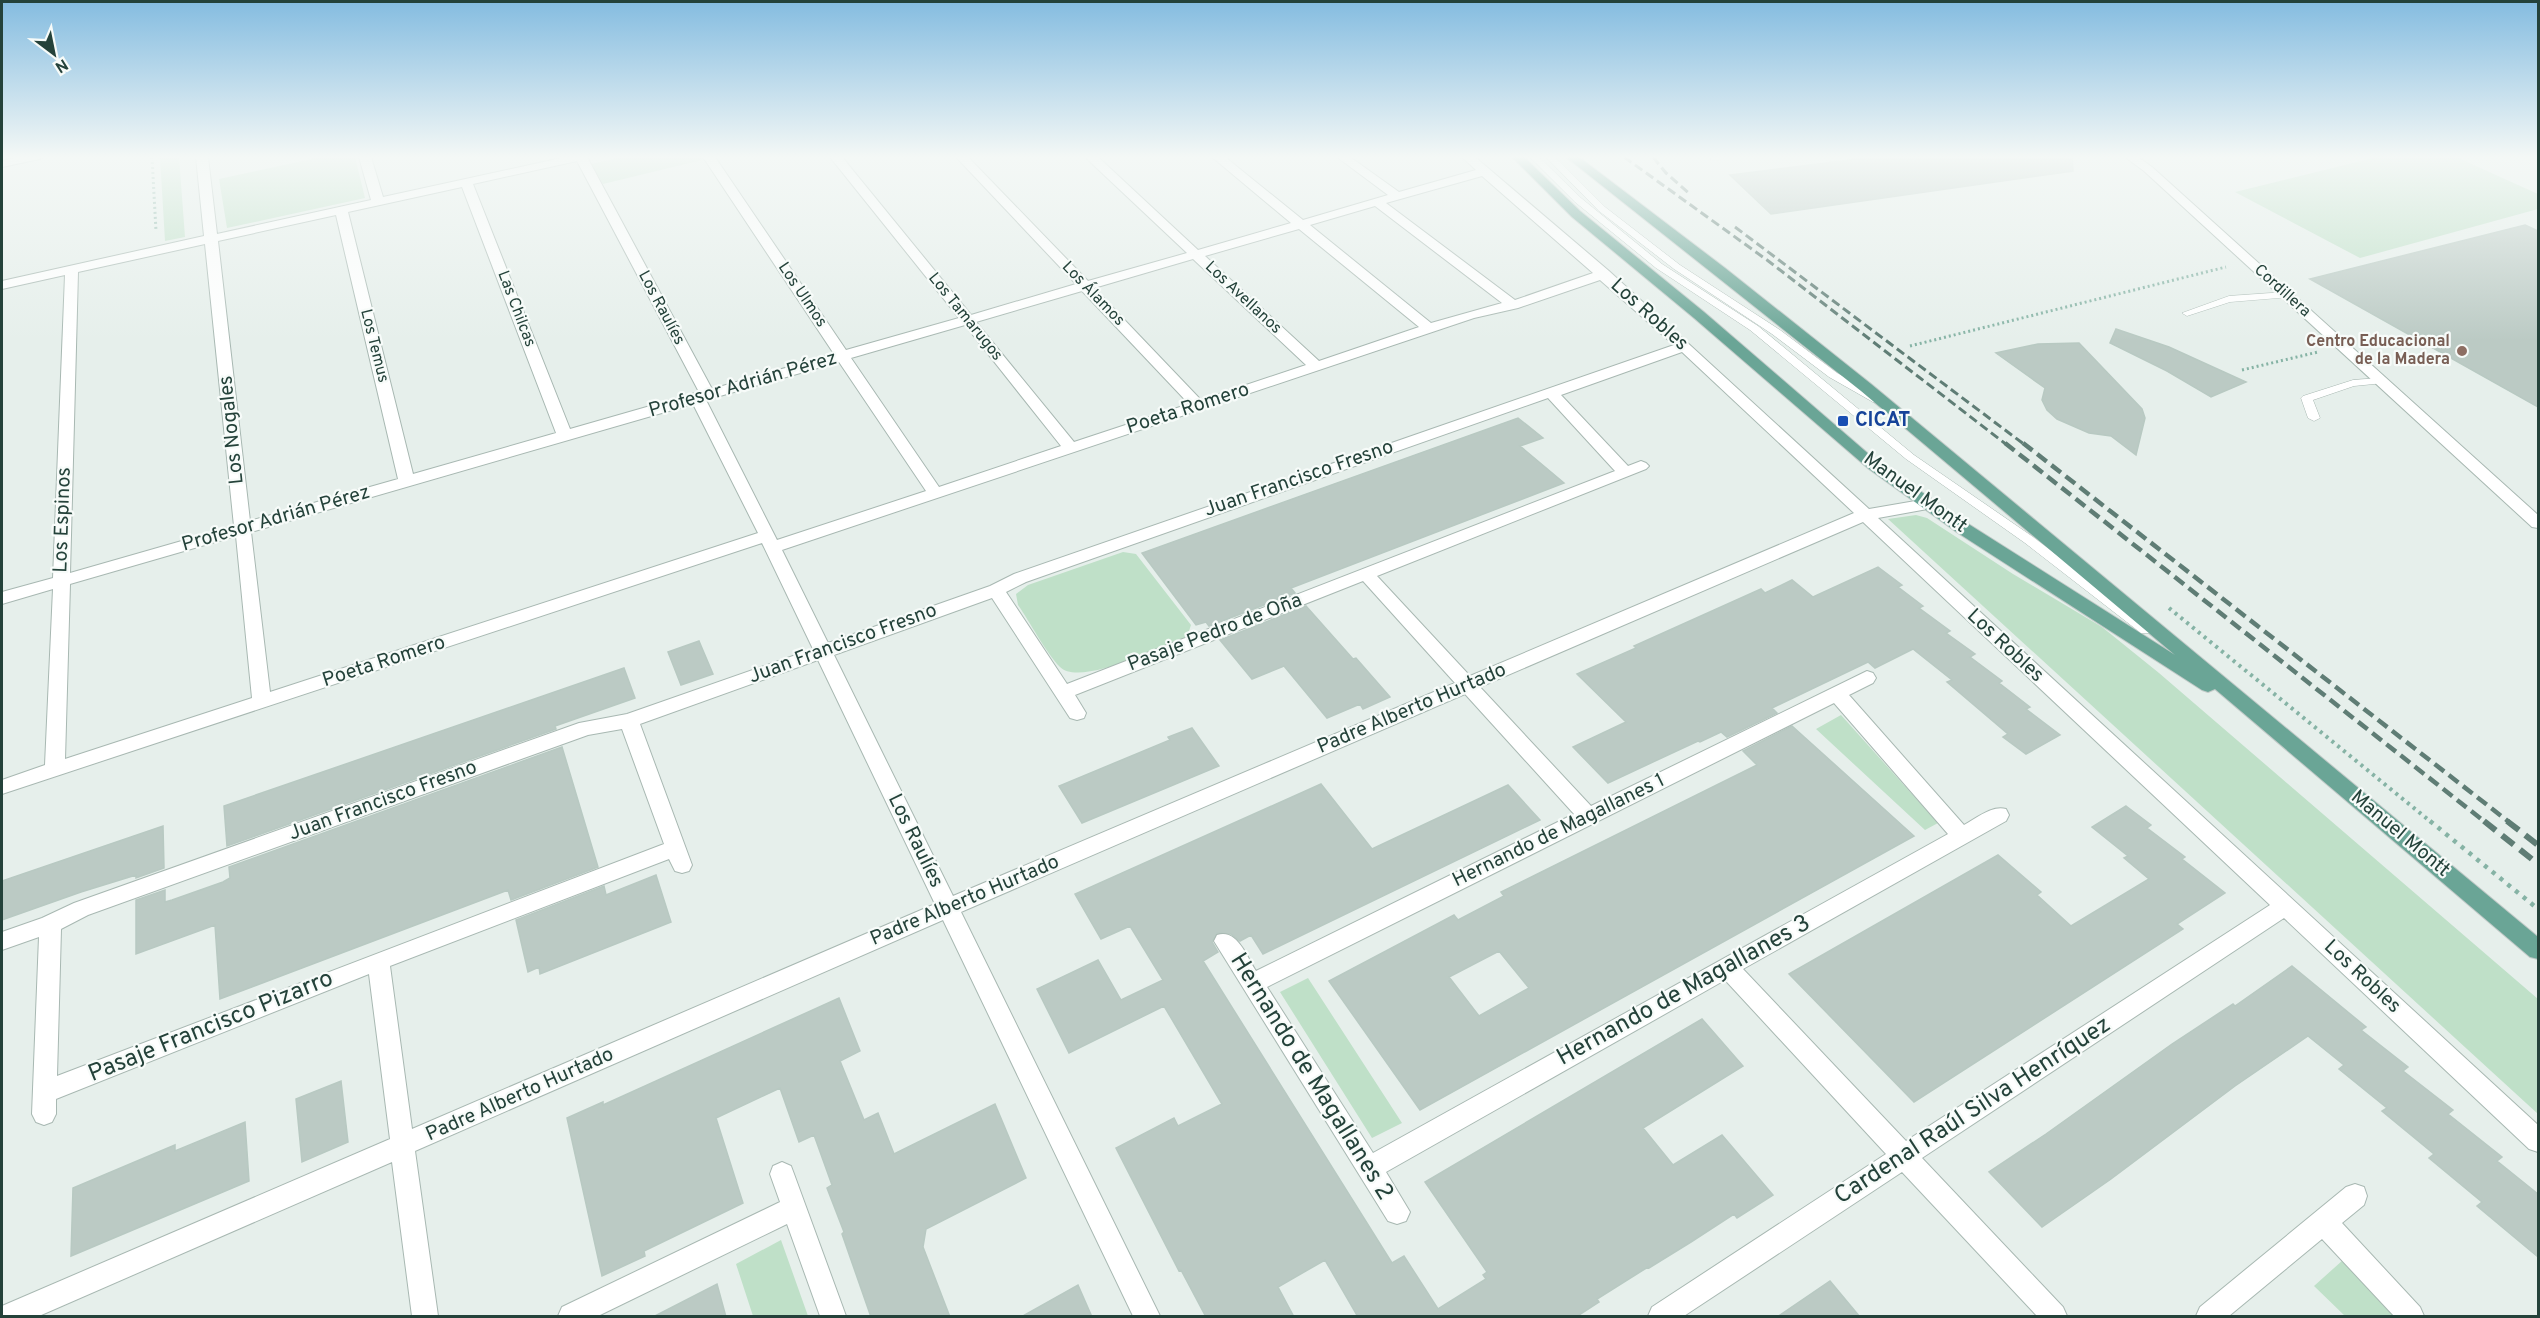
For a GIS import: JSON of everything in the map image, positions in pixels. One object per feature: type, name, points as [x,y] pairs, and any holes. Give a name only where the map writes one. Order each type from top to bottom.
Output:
[{"type":"main road","name":"Manuel Montt","points":[[1581,219],[1699,315],[1854,449],[1927,504],[2130,636],[2262,718]]},
{"type":"main road","name":"Manuel Montt","points":[[1652,219],[1889,406],[2538,950]]},
{"type":"street","name":"Los Nogales","points":[[209,219],[262,702]]},
{"type":"street","points":[[2,285],[302,219]]},
{"type":"street","name":"Los Temus","points":[[344,219],[407,482]]},
{"type":"street","name":"Las Chilcas","points":[[480,219],[565,436]]},
{"type":"street","name":"Los Raulíes","points":[[612,219],[702,396],[770,542],[1147,1317]]},
{"type":"street","name":"Los Ulmos","points":[[750,219],[935,493]]},
{"type":"street","name":"Los Tamarugos","points":[[886,219],[1071,448]]},
{"type":"street","name":"Los Álamos","points":[[1021,219],[1199,406]]},
{"type":"street","name":"Los Avellanos","points":[[1158,219],[1317,367]]},
{"type":"street","points":[[1294,219],[1430,329]]},
{"type":"street","name":"Profesor Adrián Pérez","points":[[2,598],[1320,219]]},
{"type":"street","points":[[1399,219],[1513,304]]},
{"type":"street","name":"Los Robles","points":[[1540,219],[1684,346],[2538,1141]]},
{"type":"street","name":"Cordillera","points":[[2202,219],[2538,523]]},
{"type":"street","name":"Los Espinos","points":[[55,770],[72,269]]},
{"type":"street","name":"Poeta Romero","points":[[2,787],[262,702],[770,542],[935,493],[1430,329],[1604,274]]},
{"type":"street","name":"Juan Francisco Fresno","points":[[2,941],[50,924],[81,909],[586,729],[629,721],[996,590],[1042,570],[1684,346]]},
{"type":"street","name":"Pasaje Pedro de Oña","points":[[1064,692],[1633,469],[1551,393]]},
{"type":"street","name":"Padre Alberto Hurtado","points":[[10,1317],[948,908],[1864,515],[1927,504]]},
{"type":"street","points":[[1366,574],[1588,816]]},
{"type":"street","points":[[996,590],[1077,713]]},
{"type":"street","name":"Hernando de Magallanes 1","points":[[1252,984],[1867,678]]},
{"type":"street","points":[[1836,693],[1962,836]]},
{"type":"street","name":"Pasaje Francisco Pizarro","points":[[50,924],[44,1103],[378,961],[678,857],[629,721]]},
{"type":"street","name":"Hernando de Magallanes 3","points":[[1369,1168],[2000,815]]},
{"type":"street","name":"Cardenal Raúl Silva Henríquez","points":[[1660,1317],[2286,906]]},
{"type":"street","name":"Hernando de Magallanes 2","points":[[1225,941],[1397,1212]]},
{"type":"street","points":[[378,961],[425,1317]]},
{"type":"street","points":[[1727,967],[2054,1317]]},
{"type":"street","points":[[782,1174],[833,1317]]},
{"type":"street","points":[[2209,1317],[2355,1196]]},
{"type":"street","points":[[572,1317],[794,1208]]},
{"type":"street","points":[[2324,1222],[2410,1317]]},
{"type":"lane","name":"Manuel Montt","points":[[1601,219],[1659,266],[1762,334],[1910,457],[2029,540],[2262,718]]},
{"type":"lane","name":"Manuel Montt","points":[[1614,219],[1677,267],[1776,332],[1833,375],[1889,406]]},
{"type":"lane","points":[[2187,313],[2229,299],[2286,295]]},
{"type":"lane","points":[[2314,418],[2307,398],[2353,383],[2380,381]]},
{"type":"path","points":[[155,219],[157,250]]},
{"type":"path","points":[[1910,346],[2234,265]]},
{"type":"path","points":[[2242,370],[2298,355],[2345,349]]},
{"type":"green space","points":[[164,219],[184,219],[185,237],[165,241]]},
{"type":"green space","points":[[225,219],[271,219],[227,228]]},
{"type":"green space","points":[[2285,219],[2503,219],[2360,258]]},
{"type":"green space","points":[[1916,515],[1927,518],[2013,574],[2102,627],[2159,673],[2538,999],[2538,1114],[1888,519]]},
{"type":"green space","points":[[1123,552],[1136,554],[1191,625],[1187,637],[1102,669],[1070,672],[1060,667],[1044,646],[1018,605],[1016,594],[1028,585]]},
{"type":"green space","points":[[1841,715],[1938,823],[1925,830],[1816,729]]},
{"type":"green space","points":[[1308,978],[1402,1123],[1372,1138],[1280,992]]},
{"type":"green space","points":[[781,1240],[808,1316],[753,1316],[736,1264]]},
{"type":"green space","points":[[2343,1260],[2394,1316],[2345,1316],[2314,1286]]},
{"type":"building","name":"Centro Educacional de la Madera","points":[[2525,225],[2538,231],[2538,407],[2310,279]]},
{"type":"building","points":[[2116,329],[2169,347],[2246,382],[2211,397],[2167,371],[2110,343]]},
{"type":"building","points":[[2079,343],[2142,409],[2145,418],[2136,455],[2111,436],[2089,433],[2057,419],[2047,410],[2042,400],[2045,388],[1996,353],[2038,344]]},
{"type":"building","points":[[1518,418],[1543,438],[1520,446],[1564,483],[1291,588],[1295,593],[1209,626],[1206,622],[1196,625],[1142,553]]},
{"type":"building","points":[[1878,567],[1902,585],[1898,587],[1923,606],[1919,608],[1950,631],[1946,633],[1975,654],[1970,657],[2002,681],[1999,683],[2030,707],[2026,709],[2060,735],[2026,754],[2003,737],[2008,734],[1947,682],[1952,680],[1913,649],[1875,668],[1868,662],[1772,708],[1777,713],[1727,737],[1721,732],[1608,783],[1573,747],[1626,722],[1577,674],[1761,589],[1765,593],[1792,580],[1813,597]]},
{"type":"building","points":[[1306,606],[1390,697],[1363,709],[1360,704],[1327,718],[1284,666],[1252,679],[1220,640]]},
{"type":"building","points":[[699,641],[713,674],[681,685],[668,652]]},
{"type":"building","points":[[624,668],[635,698],[555,726],[556,729],[227,846],[224,806]]},
{"type":"building","points":[[1792,726],[1914,836],[1420,1110],[1329,981],[1454,915],[1458,920],[1504,896],[1501,892],[1757,765],[1743,751]],"holes":[[[1499,951],[1529,988],[1479,1016],[1449,977]]]},
{"type":"building","points":[[1192,728],[1219,766],[1082,823],[1059,786],[1170,740],[1168,737]]},
{"type":"building","points":[[562,747],[598,867],[511,900],[508,890],[220,999],[215,925],[136,954],[136,900],[165,890],[165,902],[223,882],[230,878],[229,867]]},
{"type":"building","points":[[1321,784],[1372,849],[1508,785],[1540,820],[1263,954],[1251,935],[1240,941],[1231,934],[1217,933],[1212,942],[1218,952],[1203,961],[1392,1263],[1404,1256],[1438,1309],[1486,1279],[1483,1275],[1487,1272],[1425,1182],[1702,1019],[1743,1066],[1643,1128],[1673,1165],[1722,1135],[1773,1195],[1737,1218],[1734,1214],[1648,1267],[1597,1299],[1599,1302],[1576,1317],[1358,1317],[1325,1260],[1278,1287],[1294,1317],[1206,1317],[1181,1270],[1179,1271],[1116,1148],[1174,1118],[1178,1126],[1222,1104],[1164,1006],[1069,1053],[1037,989],[1098,960],[1121,1000],[1163,980],[1130,926],[1101,939],[1075,894]]},
{"type":"building","points":[[2126,806],[2151,825],[2147,828],[2185,857],[2182,859],[2225,893],[2177,924],[2183,929],[1914,1102],[1789,974],[1998,855],[2041,892],[2037,895],[2071,926],[2149,879],[2124,858],[2128,856],[2092,827]]},
{"type":"building","points":[[163,826],[164,868],[136,878],[136,875],[81,892],[2,920],[2,881]]},
{"type":"building","points":[[656,875],[671,922],[540,974],[539,967],[528,972],[516,920],[604,886],[606,895]]},
{"type":"building","points":[[2292,966],[2366,1027],[2361,1030],[2408,1067],[2403,1071],[2453,1110],[2448,1114],[2502,1157],[2497,1161],[2538,1194],[2538,1257],[2477,1206],[2482,1202],[2429,1158],[2434,1154],[2382,1111],[2387,1108],[2339,1069],[2344,1065],[2308,1036],[2235,1086],[2111,1179],[2042,1227],[1989,1172],[2172,1044],[2233,1004],[2235,1006]]},
{"type":"building","points":[[839,998],[860,1051],[840,1061],[864,1120],[878,1113],[894,1154],[995,1104],[1026,1178],[926,1229],[923,1247],[950,1317],[871,1317],[842,1234],[844,1232],[827,1188],[832,1185],[814,1135],[799,1142],[780,1088],[716,1118],[743,1203],[644,1251],[645,1256],[602,1276],[567,1118],[603,1102],[603,1105]]},
{"type":"building","points":[[341,1081],[348,1142],[302,1162],[296,1099]]},
{"type":"building","points":[[245,1122],[249,1181],[71,1256],[73,1188],[175,1145],[175,1151]]},
{"type":"building","points":[[1830,1281],[1860,1317],[1777,1317]]},
{"type":"building","points":[[717,1284],[726,1317],[653,1317]]},
{"type":"building","points":[[1078,1285],[1092,1317],[1021,1317]]},
{"type":"railway","points":[[1709,219],[1767,260],[2007,445]]},
{"type":"railway","points":[[1735,227],[2025,445]]},
{"type":"railway","points":[[2005,443],[2485,822]]},
{"type":"railway","points":[[2023,443],[2509,822]]},
{"type":"railway","points":[[2484,821],[2538,864]]},
{"type":"railway","points":[[2507,821],[2538,845]]},
{"type":"place","name":"Centro Educacional de la Madera","points":[[2462,351]]},
{"type":"place","name":"CICAT","points":[[1843,421]]}]
